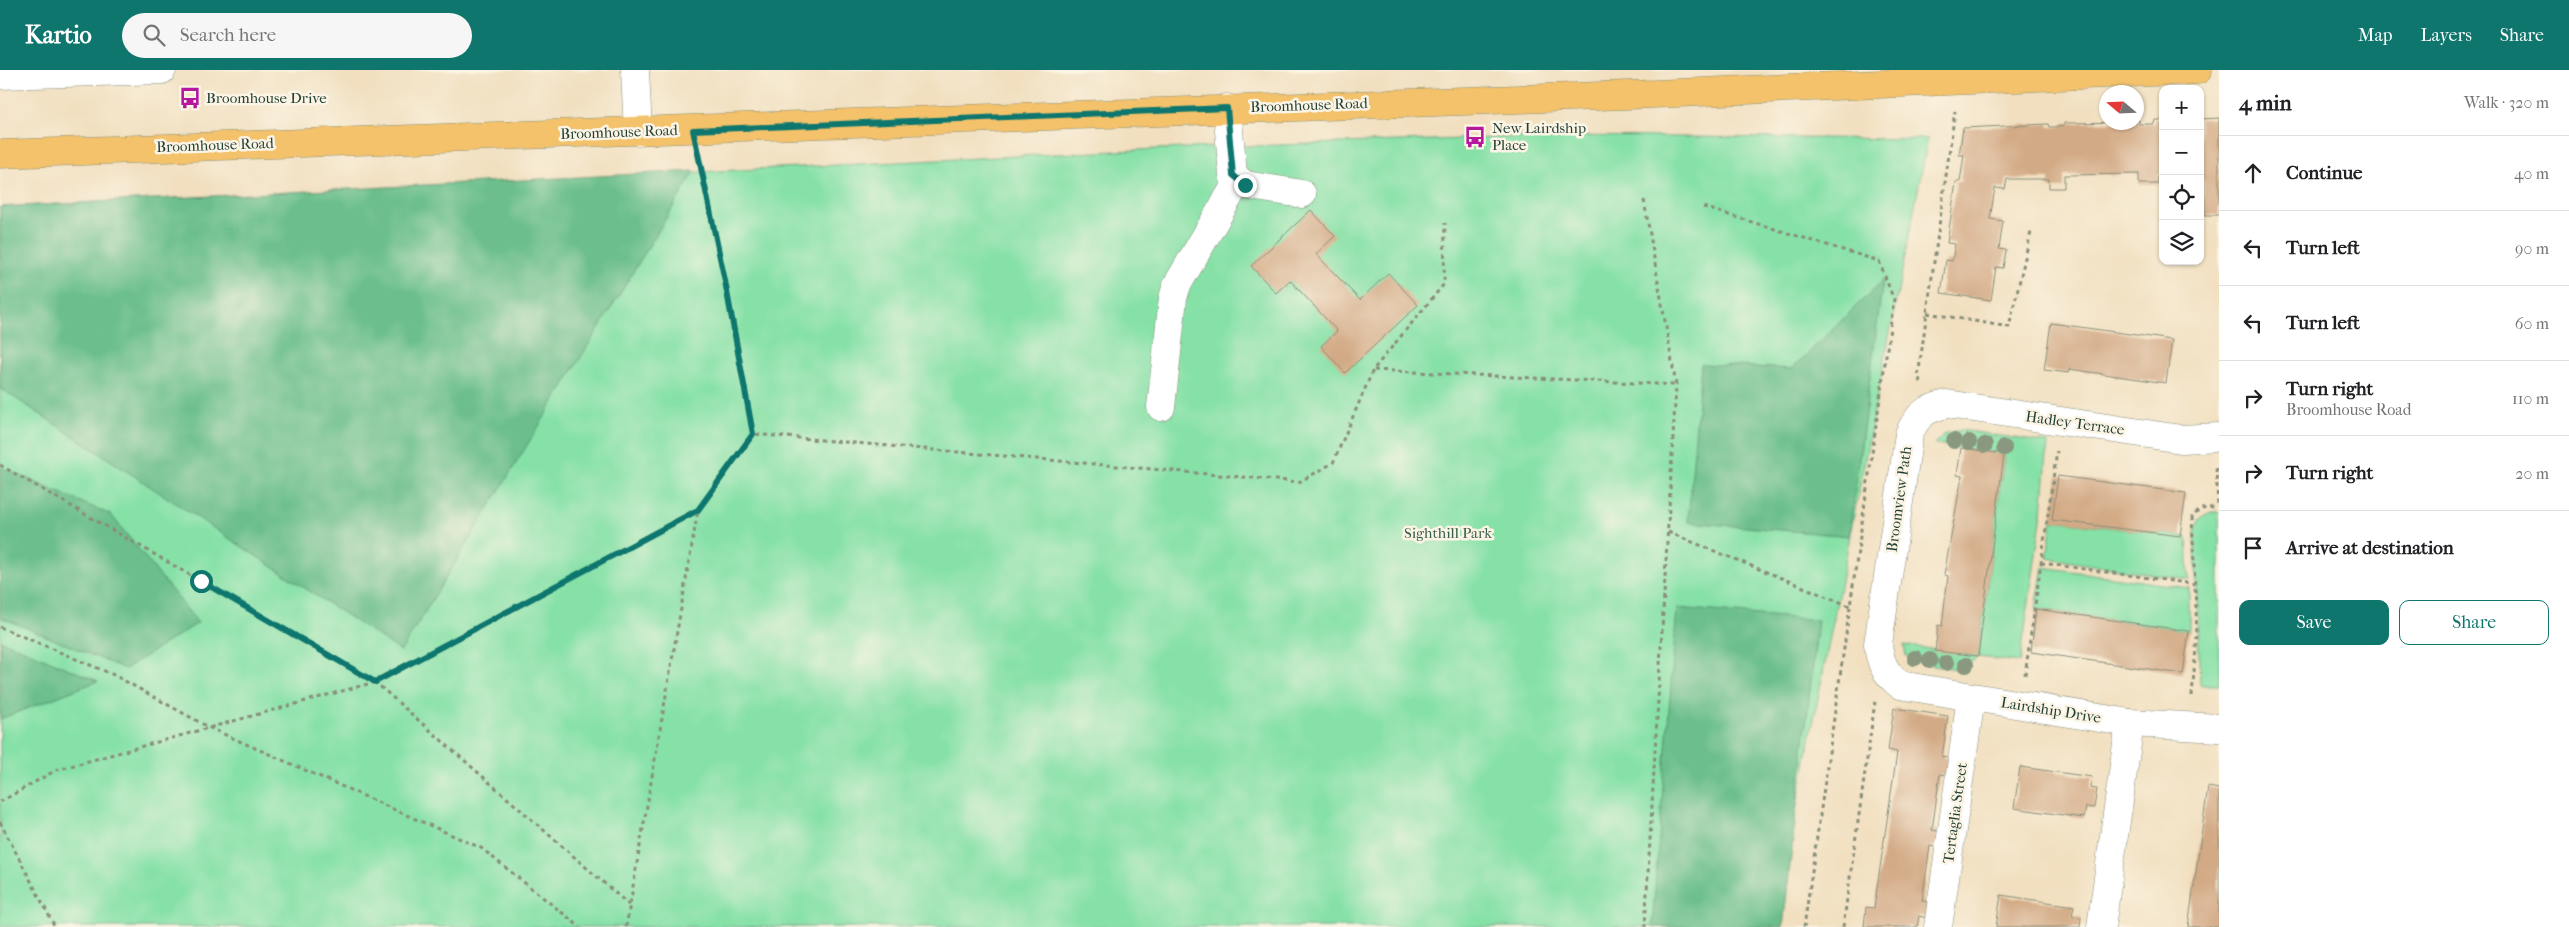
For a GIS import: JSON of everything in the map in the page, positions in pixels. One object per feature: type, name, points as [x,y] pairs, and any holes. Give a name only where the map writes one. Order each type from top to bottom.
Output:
[{"type":"main road","name":"Broomhouse Road","points":[[0,154],[383,139],[693,130],[1227,108],[1655,94],[1887,77],[1959,79],[2198,70]]},
{"type":"street","points":[[0,75],[162,70]]},
{"type":"street","points":[[636,70],[638,132]]},
{"type":"street","points":[[1227,108],[1233,175],[1238,181],[1245,185],[1302,194]]},
{"type":"street","points":[[1161,408],[1173,298],[1177,285],[1238,181]]},
{"type":"street","name":"Hadley Terrace","points":[[1932,408],[1947,404],[2181,438],[2217,438]]},
{"type":"street","name":"Broomview Path","points":[[1888,675],[1879,660],[1878,644],[1909,434],[1916,418],[1932,408]]},
{"type":"street","name":"Lairdship Drive","points":[[1888,675],[1900,685],[1971,698],[2130,723],[2190,728],[2219,728]]},
{"type":"street","name":"Tertaglia Street","points":[[1938,927],[1971,698]]},
{"type":"street","points":[[2102,927],[2130,723]]},
{"type":"path","points":[[1932,408],[1918,377],[1959,79]]},
{"type":"path","points":[[0,802],[56,770],[375,682],[698,510],[753,434],[725,281],[693,130]]},
{"type":"path","points":[[1644,200],[1676,385],[1644,927]]},
{"type":"path","points":[[1703,206],[1879,261],[1894,300],[1804,927]]},
{"type":"path","points":[[753,434],[1298,482],[1333,463],[1373,370],[1444,284],[1445,222]]},
{"type":"path","points":[[1927,313],[2009,327],[2031,232]]},
{"type":"path","points":[[1373,370],[1676,385]]},
{"type":"path","points":[[2020,705],[2062,420]]},
{"type":"path","points":[[2190,728],[2197,635],[2192,516],[2202,509],[2219,506],[2217,438]]},
{"type":"path","points":[[0,465],[375,682],[630,905]]},
{"type":"path","points":[[626,927],[698,510]]},
{"type":"path","points":[[1667,532],[1850,606]]},
{"type":"path","points":[[2041,563],[2194,584]]},
{"type":"path","points":[[0,627],[114,675],[210,728],[481,848],[580,927]]},
{"type":"path","points":[[1843,927],[1875,696],[1888,675]]},
{"type":"path","points":[[0,822],[55,927]]},
{"type":"green space","name":"Sighthill Park","points":[[1552,136],[1928,139],[1773,927],[0,927],[0,207],[1157,149]]},
{"type":"green space","points":[[695,171],[401,651],[0,388],[0,207]]},
{"type":"green space","points":[[1883,280],[1849,536],[1688,522],[1701,364],[1792,369]]},
{"type":"green space","points":[[1961,430],[2048,443],[2042,513],[2020,662],[1978,657],[1961,670],[1912,661],[1906,656],[1904,645],[1978,656],[2004,455],[1934,444],[1945,433]]},
{"type":"green space","points":[[0,467],[111,515],[198,623],[125,669],[0,617]]},
{"type":"green space","points":[[2212,512],[2219,512],[2219,685],[2200,685],[2195,535],[2200,519]]},
{"type":"green space","points":[[2052,520],[2187,537],[2189,580],[2047,558]]},
{"type":"green space","points":[[2043,567],[2189,588],[2189,631],[2036,609]]},
{"type":"green space","points":[[1677,608],[1818,620],[1783,927],[1652,927]]},
{"type":"green space","points":[[0,640],[98,681],[0,719]]},
{"type":"building","points":[[2219,118],[2219,215],[2205,215],[2204,119]]},
{"type":"building","points":[[2155,120],[2159,120],[2158,184],[2139,184],[2139,174],[2064,175],[2064,188],[2049,188],[2049,179],[2007,179],[2005,189],[1995,188],[1990,219],[2003,221],[1999,249],[2006,250],[2003,268],[1996,267],[1991,300],[1941,293],[1946,260],[1952,261],[1955,244],[1947,243],[1956,182],[1960,182],[1964,155],[1959,155],[1963,128],[2048,124],[2049,127],[2058,127],[2064,126],[2064,123],[2099,123],[2099,130],[2144,130],[2144,124],[2154,124]]},
{"type":"building","points":[[1311,210],[1335,236],[1316,254],[1360,300],[1388,273],[1418,305],[1345,373],[1321,346],[1337,331],[1290,280],[1276,293],[1251,266]]},
{"type":"building","points":[[2051,323],[2172,340],[2166,383],[2069,369],[2069,373],[2044,370]]},
{"type":"building","points":[[1961,448],[2004,454],[1978,656],[1935,651],[1938,625],[1942,626],[1948,576],[1944,575],[1962,476],[1957,475]]},
{"type":"building","points":[[2058,476],[2186,493],[2180,536],[2052,520]]},
{"type":"building","points":[[2036,609],[2189,631],[2183,674],[2031,652]]},
{"type":"building","points":[[1894,708],[1948,716],[1942,757],[1949,758],[1947,775],[1940,774],[1932,830],[1938,831],[1936,847],[1930,846],[1922,901],[1929,902],[1927,918],[1919,916],[1917,927],[1864,927],[1866,907],[1874,908],[1896,760],[1897,752],[1888,750]]},
{"type":"building","points":[[2020,767],[2092,777],[2090,788],[2097,789],[2094,808],[2086,807],[2084,818],[2014,808]]},
{"type":"building","points":[[2208,787],[2219,789],[2219,927],[2188,927]]},
{"type":"building","points":[[2001,895],[2074,906],[2072,916],[2081,917],[2080,927],[1996,927]]},
{"type":"place","name":"Broomhouse Drive","points":[[190,98]]},
{"type":"place","name":"New Lairdship Place","points":[[1475,137]]},
{"type":"route","points":[[201,581],[375,682],[698,510],[753,434],[725,281],[693,130],[1227,108],[1233,175],[1245,185]]}]
